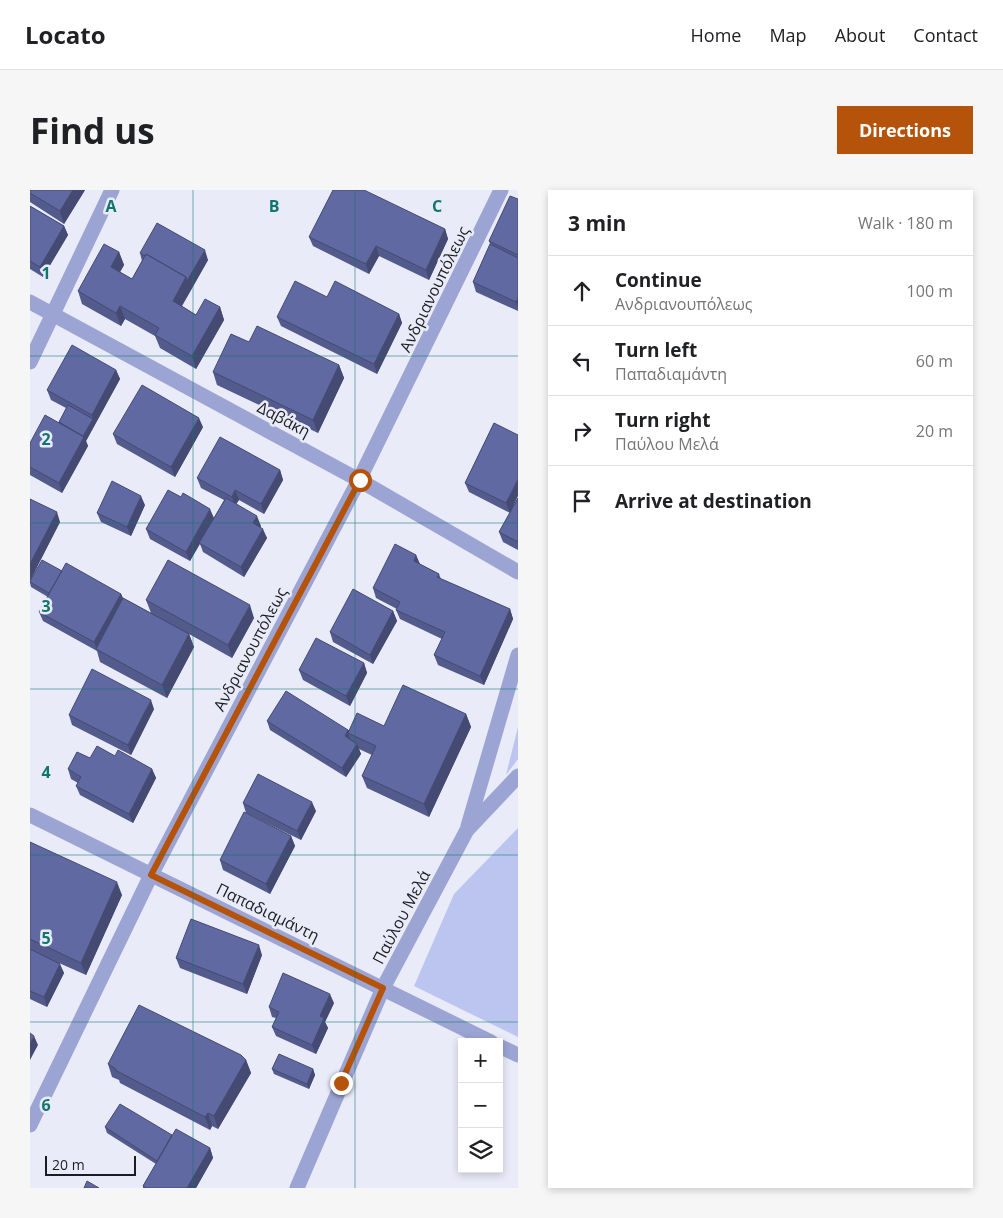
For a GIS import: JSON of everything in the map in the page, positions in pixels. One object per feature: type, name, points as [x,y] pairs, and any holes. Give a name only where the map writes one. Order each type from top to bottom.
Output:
[{"type":"street","points":[[30,362],[112,190]]},
{"type":"street","name":"Ανδριανουπόλεως","points":[[30,1124],[151,875],[360,480],[502,190]]},
{"type":"street","name":"Δαβάκη","points":[[30,302],[360,480],[518,572]]},
{"type":"street","name":"Παύλου Μελά","points":[[297,1188],[383,988],[467,830],[518,655]]},
{"type":"street","name":"Παύλου Μελά","points":[[467,830],[518,776]]},
{"type":"street","name":"Παπαδιαμάντη","points":[[30,815],[482,1038]]},
{"type":"street","points":[[503,1048],[518,1056]]},
{"type":"shaded area","points":[[518,727],[518,759],[506,775]]},
{"type":"shaded area","points":[[518,828],[518,1037],[414,986],[454,894]]},
{"type":"building","points":[[30,190],[73,190],[60,211],[30,193]]},
{"type":"building","points":[[333,190],[364,190],[445,229],[426,270],[376,246],[366,264],[309,237]]},
{"type":"building","points":[[510,196],[518,199],[518,255],[489,241]]},
{"type":"building","points":[[30,206],[64,226],[40,267],[30,261]]},
{"type":"building","points":[[157,223],[205,250],[187,281],[186,277],[146,254],[145,256],[140,253]]},
{"type":"building","points":[[104,244],[119,252],[111,267],[132,279],[146,254],[186,277],[173,301],[196,315],[205,299],[220,307],[192,356],[155,335],[159,328],[120,306],[116,313],[78,291]]},
{"type":"building","points":[[490,244],[518,258],[518,298],[516,302],[473,282]]},
{"type":"building","points":[[295,281],[327,297],[335,281],[399,314],[374,364],[277,317]]},
{"type":"building","points":[[257,326],[339,365],[313,420],[213,372],[231,334],[249,342]]},
{"type":"building","points":[[72,345],[116,370],[92,415],[47,390]]},
{"type":"building","points":[[142,385],[199,418],[171,467],[113,434]]},
{"type":"building","points":[[68,405],[93,419],[83,436],[59,422]]},
{"type":"building","points":[[45,415],[84,437],[59,483],[30,467],[30,443]]},
{"type":"building","points":[[494,423],[518,435],[518,479],[506,503],[465,483]]},
{"type":"building","points":[[220,437],[280,470],[261,504],[235,490],[232,497],[197,478]]},
{"type":"building","points":[[112,481],[141,496],[127,527],[97,513]]},
{"type":"building","points":[[168,490],[181,497],[183,493],[210,509],[186,552],[146,529]]},
{"type":"building","points":[[226,498],[257,516],[253,523],[263,529],[241,567],[199,543]]},
{"type":"building","points":[[518,498],[518,542],[499,532]]},
{"type":"building","points":[[30,499],[57,512],[30,564]]},
{"type":"building","points":[[395,544],[416,555],[414,561],[439,574],[437,577],[510,609],[480,676],[434,655],[445,632],[396,610],[400,602],[373,588]]},
{"type":"building","points":[[42,560],[62,571],[49,593],[30,582]]},
{"type":"building","points":[[168,560],[250,605],[228,645],[146,600]]},
{"type":"building","points":[[66,563],[121,594],[94,642],[39,612]]},
{"type":"building","points":[[353,589],[393,611],[370,655],[330,632]]},
{"type":"building","points":[[123,598],[189,634],[162,685],[96,649]]},
{"type":"building","points":[[316,638],[364,663],[346,696],[299,670]]},
{"type":"building","points":[[92,669],[151,700],[128,745],[69,715]]},
{"type":"building","points":[[403,685],[466,714],[424,804],[362,776],[376,746],[348,733],[357,713],[384,726]]},
{"type":"building","points":[[286,691],[348,730],[345,736],[357,744],[342,768],[267,721]]},
{"type":"building","points":[[97,746],[115,756],[118,750],[152,769],[129,814],[76,786],[81,777],[68,769],[77,752],[90,758]]},
{"type":"building","points":[[258,774],[312,802],[297,831],[243,803]]},
{"type":"building","points":[[244,812],[291,836],[266,884],[220,860]]},
{"type":"building","points":[[30,842],[117,882],[81,963],[30,939]]},
{"type":"building","points":[[191,919],[259,945],[243,984],[176,958]]},
{"type":"building","points":[[30,949],[60,964],[44,997],[30,991]]},
{"type":"building","points":[[283,973],[330,994],[320,1016],[324,1018],[312,1045],[272,1027],[279,1012],[269,1007]]},
{"type":"building","points":[[139,1005],[241,1055],[246,1060],[214,1116],[208,1113],[205,1117],[115,1070],[108,1064]]},
{"type":"building","points":[[30,1033],[34,1036],[30,1044]]},
{"type":"building","points":[[279,1054],[313,1069],[307,1084],[272,1069]]},
{"type":"building","points":[[120,1104],[172,1135],[157,1161],[105,1127]]},
{"type":"building","points":[[176,1129],[210,1148],[187,1188],[146,1188],[143,1186]]},
{"type":"building","points":[[87,1181],[99,1188],[84,1188]]},
{"type":"route","points":[[341,1083],[383,988],[151,875],[360,480]]}]
